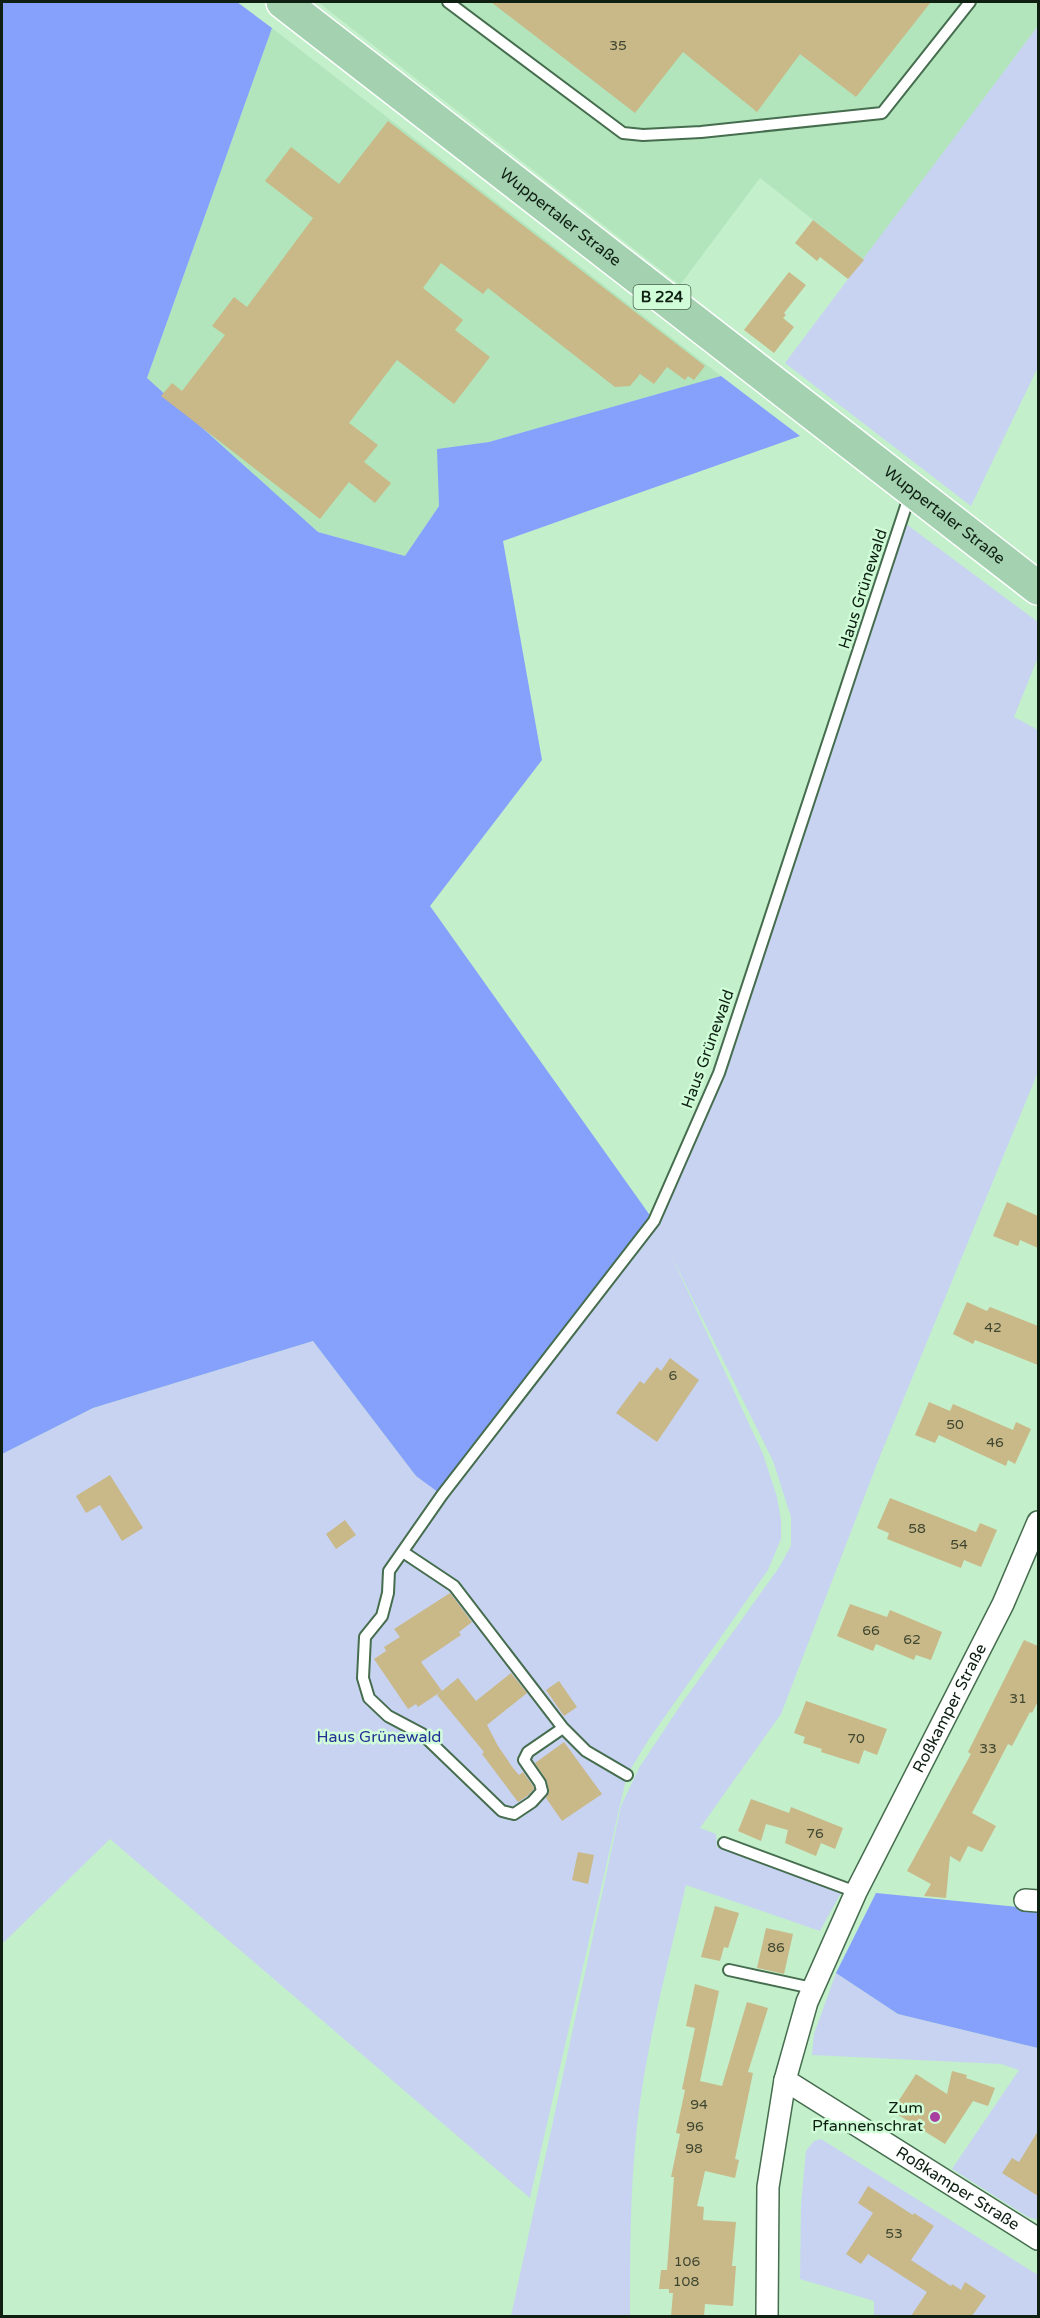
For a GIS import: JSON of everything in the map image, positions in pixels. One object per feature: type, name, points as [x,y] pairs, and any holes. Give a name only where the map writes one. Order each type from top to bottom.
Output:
[{"type":"main road","name":"Wuppertaler Straße","points":[[283,2],[1038,588]]},
{"type":"street","name":"Roßkamper Straße","points":[[767,2316],[768,2187],[785,2080],[812,1988],[856,1892],[1003,1604],[1038,1522]]},
{"type":"street","name":"Roßkamper Straße","points":[[785,2080],[1038,2239]]},
{"type":"lane","points":[[448,2],[623,133],[643,135],[701,132],[882,113],[970,2]]},
{"type":"lane","name":"Haus Grünewald","points":[[563,1728],[528,1752],[525,1760],[540,1783],[542,1791],[532,1802],[514,1814],[502,1811],[422,1734],[388,1716],[369,1698],[363,1678],[365,1637],[382,1616],[388,1593],[389,1571],[442,1495],[582,1311],[654,1221],[719,1073],[912,489]]},
{"type":"lane","points":[[403,1552],[454,1586],[563,1728],[586,1751],[627,1775]]},
{"type":"lane","points":[[724,1843],[856,1892]]},
{"type":"lane","points":[[729,1970],[812,1988]]},
{"type":"shaded area","points":[[2,2],[237,2],[272,28],[147,378],[318,532],[405,556],[439,506],[437,449],[489,442],[721,376],[800,436],[503,541],[542,760],[430,906],[654,1221],[442,1495],[416,1476],[313,1341],[93,1408],[2,1454]]},
{"type":"shaded area","points":[[318,2],[1038,2],[1038,26],[864,260],[760,178],[680,285]]},
{"type":"shaded area","points":[[272,28],[721,376],[489,442],[438,449],[439,506],[405,556],[318,532],[147,378]]},
{"type":"shaded area","points":[[876,1893],[1038,1909],[1038,2048],[898,2014],[836,1973]]},
{"type":"green space","points":[[1038,26],[1038,367],[971,506],[785,363]]},
{"type":"green space","points":[[902,521],[1038,622],[1038,657],[1014,717],[1038,730],[1038,1072],[880,1456],[781,1714],[700,1828],[716,1834],[717,1847],[842,1891],[820,1931],[686,1885],[652,2035],[637,2126],[630,2245],[630,2316],[511,2316],[621,1806],[639,1768],[682,1703],[778,1569],[791,1546],[791,1517],[773,1461],[670,1253],[763,1454],[777,1497],[781,1520],[781,1539],[768,1570],[649,1739],[627,1775],[530,2198],[110,1839],[2,1944],[2,1454],[93,1408],[313,1341],[416,1476],[442,1494],[654,1221],[719,1073]]},
{"type":"green space","points":[[836,1973],[898,2014],[1038,2048],[1038,2220],[1028,2217],[952,2169],[1019,2070],[1001,2064],[812,2055],[814,2034]]},
{"type":"green space","points":[[821,2139],[1038,2275],[1038,2316],[874,2316],[874,2301],[800,2279],[801,2204],[806,2151],[814,2141]]},
{"type":"building","points":[[491,2],[931,2],[856,97],[800,54],[757,112],[683,52],[635,113]]},
{"type":"building","points":[[388,121],[705,366],[694,380],[688,376],[685,380],[667,367],[654,384],[640,374],[630,386],[615,387],[488,288],[483,294],[441,263],[423,288],[463,320],[455,330],[490,357],[454,404],[397,360],[349,423],[378,445],[364,462],[391,483],[375,503],[349,482],[320,519],[161,396],[172,383],[182,391],[225,335],[212,326],[234,297],[247,307],[313,218],[265,181],[291,147],[339,184]]},
{"type":"building","points":[[813,220],[864,260],[848,279],[820,257],[817,261],[795,243]]},
{"type":"building","points":[[789,272],[806,285],[784,313],[786,315],[783,318],[794,327],[774,353],[744,330]]},
{"type":"building","points":[[1007,1202],[1038,1216],[1038,1248],[1020,1240],[1018,1246],[993,1236]]},
{"type":"building","points":[[967,1302],[987,1311],[990,1307],[1038,1326],[1038,1365],[975,1340],[973,1344],[953,1334]]},
{"type":"building","points":[[670,1358],[699,1380],[657,1442],[616,1413],[640,1381],[644,1384],[657,1367],[661,1371]]},
{"type":"building","points":[[929,1402],[950,1411],[953,1404],[1013,1430],[1016,1422],[1031,1429],[1015,1464],[1008,1460],[1006,1466],[939,1435],[935,1443],[915,1435]]},
{"type":"building","points":[[110,1475],[143,1528],[122,1541],[100,1505],[86,1513],[76,1496]]},
{"type":"building","points":[[890,1498],[976,1532],[980,1523],[997,1530],[981,1567],[964,1560],[961,1568],[887,1539],[889,1533],[877,1528]]},
{"type":"building","points":[[345,1520],[356,1535],[336,1549],[326,1534]]},
{"type":"building","points":[[450,1593],[472,1622],[459,1632],[461,1635],[421,1662],[442,1691],[418,1707],[416,1704],[408,1709],[374,1659],[386,1651],[384,1647],[400,1637],[394,1629]]},
{"type":"building","points":[[850,1604],[887,1617],[890,1610],[942,1632],[931,1660],[916,1655],[914,1660],[876,1644],[873,1651],[837,1636]]},
{"type":"building","points":[[1024,1640],[1038,1646],[1038,1701],[1012,1746],[1008,1744],[972,1813],[996,1826],[982,1852],[968,1846],[960,1862],[950,1856],[946,1898],[924,1896],[931,1884],[907,1871],[971,1754],[968,1752]]},
{"type":"building","points":[[511,1673],[527,1693],[487,1725],[513,1768],[519,1775],[523,1772],[533,1786],[534,1789],[518,1802],[482,1754],[484,1752],[437,1695],[458,1678],[476,1701]]},
{"type":"building","points":[[559,1681],[577,1707],[564,1716],[546,1690]]},
{"type":"building","points":[[806,1701],[887,1729],[877,1755],[864,1750],[859,1764],[821,1752],[822,1749],[803,1743],[805,1737],[794,1733]]},
{"type":"building","points":[[564,1742],[602,1794],[562,1821],[546,1798],[549,1792],[547,1781],[535,1763]]},
{"type":"building","points":[[751,1799],[789,1813],[791,1807],[843,1828],[835,1849],[821,1843],[816,1856],[785,1843],[788,1830],[766,1824],[761,1841],[738,1831]]},
{"type":"building","points":[[578,1852],[594,1855],[588,1884],[572,1880]]},
{"type":"building","points":[[715,1906],[739,1913],[728,1948],[724,1947],[720,1961],[701,1957]]},
{"type":"building","points":[[766,1928],[793,1934],[784,1974],[757,1968]]},
{"type":"building","points":[[695,1984],[719,1991],[700,2081],[722,2086],[747,2002],[768,2008],[748,2072],[753,2073],[735,2159],[739,2160],[735,2178],[705,2171],[697,2206],[704,2207],[703,2220],[736,2222],[732,2266],[736,2266],[733,2306],[705,2304],[704,2316],[671,2316],[673,2293],[669,2293],[669,2289],[659,2289],[661,2270],[667,2270],[674,2177],[671,2177],[680,2134],[676,2133],[685,2090],[682,2089],[695,2028],[686,2026]]},
{"type":"building","points":[[952,2071],[995,2088],[988,2106],[973,2101],[945,2144],[892,2111],[916,2074],[947,2094]]},
{"type":"building","points":[[1038,2131],[1038,2196],[1002,2173],[1012,2158],[1019,2162]]},
{"type":"building","points":[[868,2186],[934,2226],[911,2260],[951,2286],[952,2284],[961,2290],[965,2282],[986,2296],[972,2316],[911,2316],[927,2292],[868,2254],[861,2264],[846,2254],[873,2213],[858,2203]]},
{"type":"place","name":"Zum Pfannenschrat","points":[[935,2117]]}]
